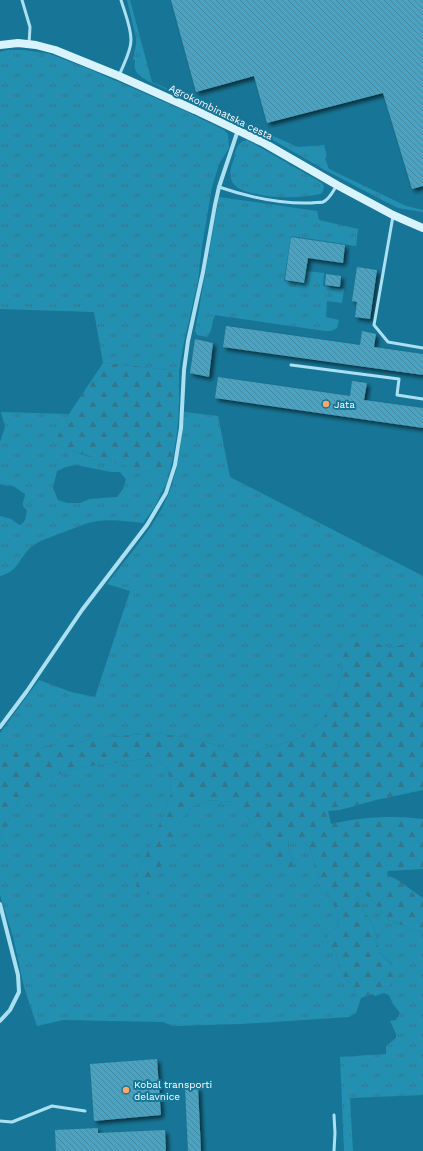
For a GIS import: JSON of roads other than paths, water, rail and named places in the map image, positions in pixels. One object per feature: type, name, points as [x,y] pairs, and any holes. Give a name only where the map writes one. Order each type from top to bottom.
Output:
[{"type":"street","name":"Agrokombinatska cesta","points":[[0,45],[9,43],[36,45],[55,50],[119,76],[238,130],[393,215],[423,228]]},
{"type":"street","points":[[0,727],[27,691],[82,610],[147,525],[166,493],[175,465],[181,428],[184,370],[187,348],[219,187],[238,130]]},
{"type":"street","points":[[0,904],[18,975],[19,992],[10,1010],[0,1021]]},
{"type":"lane","points":[[22,0],[30,27],[29,44]]},
{"type":"lane","points":[[119,76],[129,52],[131,41],[130,30],[121,0]]},
{"type":"lane","points":[[219,187],[237,193],[272,201],[305,203],[323,202],[330,197],[337,185]]},
{"type":"lane","points":[[393,215],[374,325],[388,342],[423,348]]},
{"type":"lane","points":[[291,365],[399,379],[396,395],[423,398]]},
{"type":"lane","points":[[0,1121],[12,1122],[52,1106],[85,1111]]},
{"type":"lane","points":[[334,1115],[334,1151]]},
{"type":"place","name":"Jata","points":[[326,404]]},
{"type":"place","name":"Kobal transporti delavnice","points":[[126,1090]]}]
